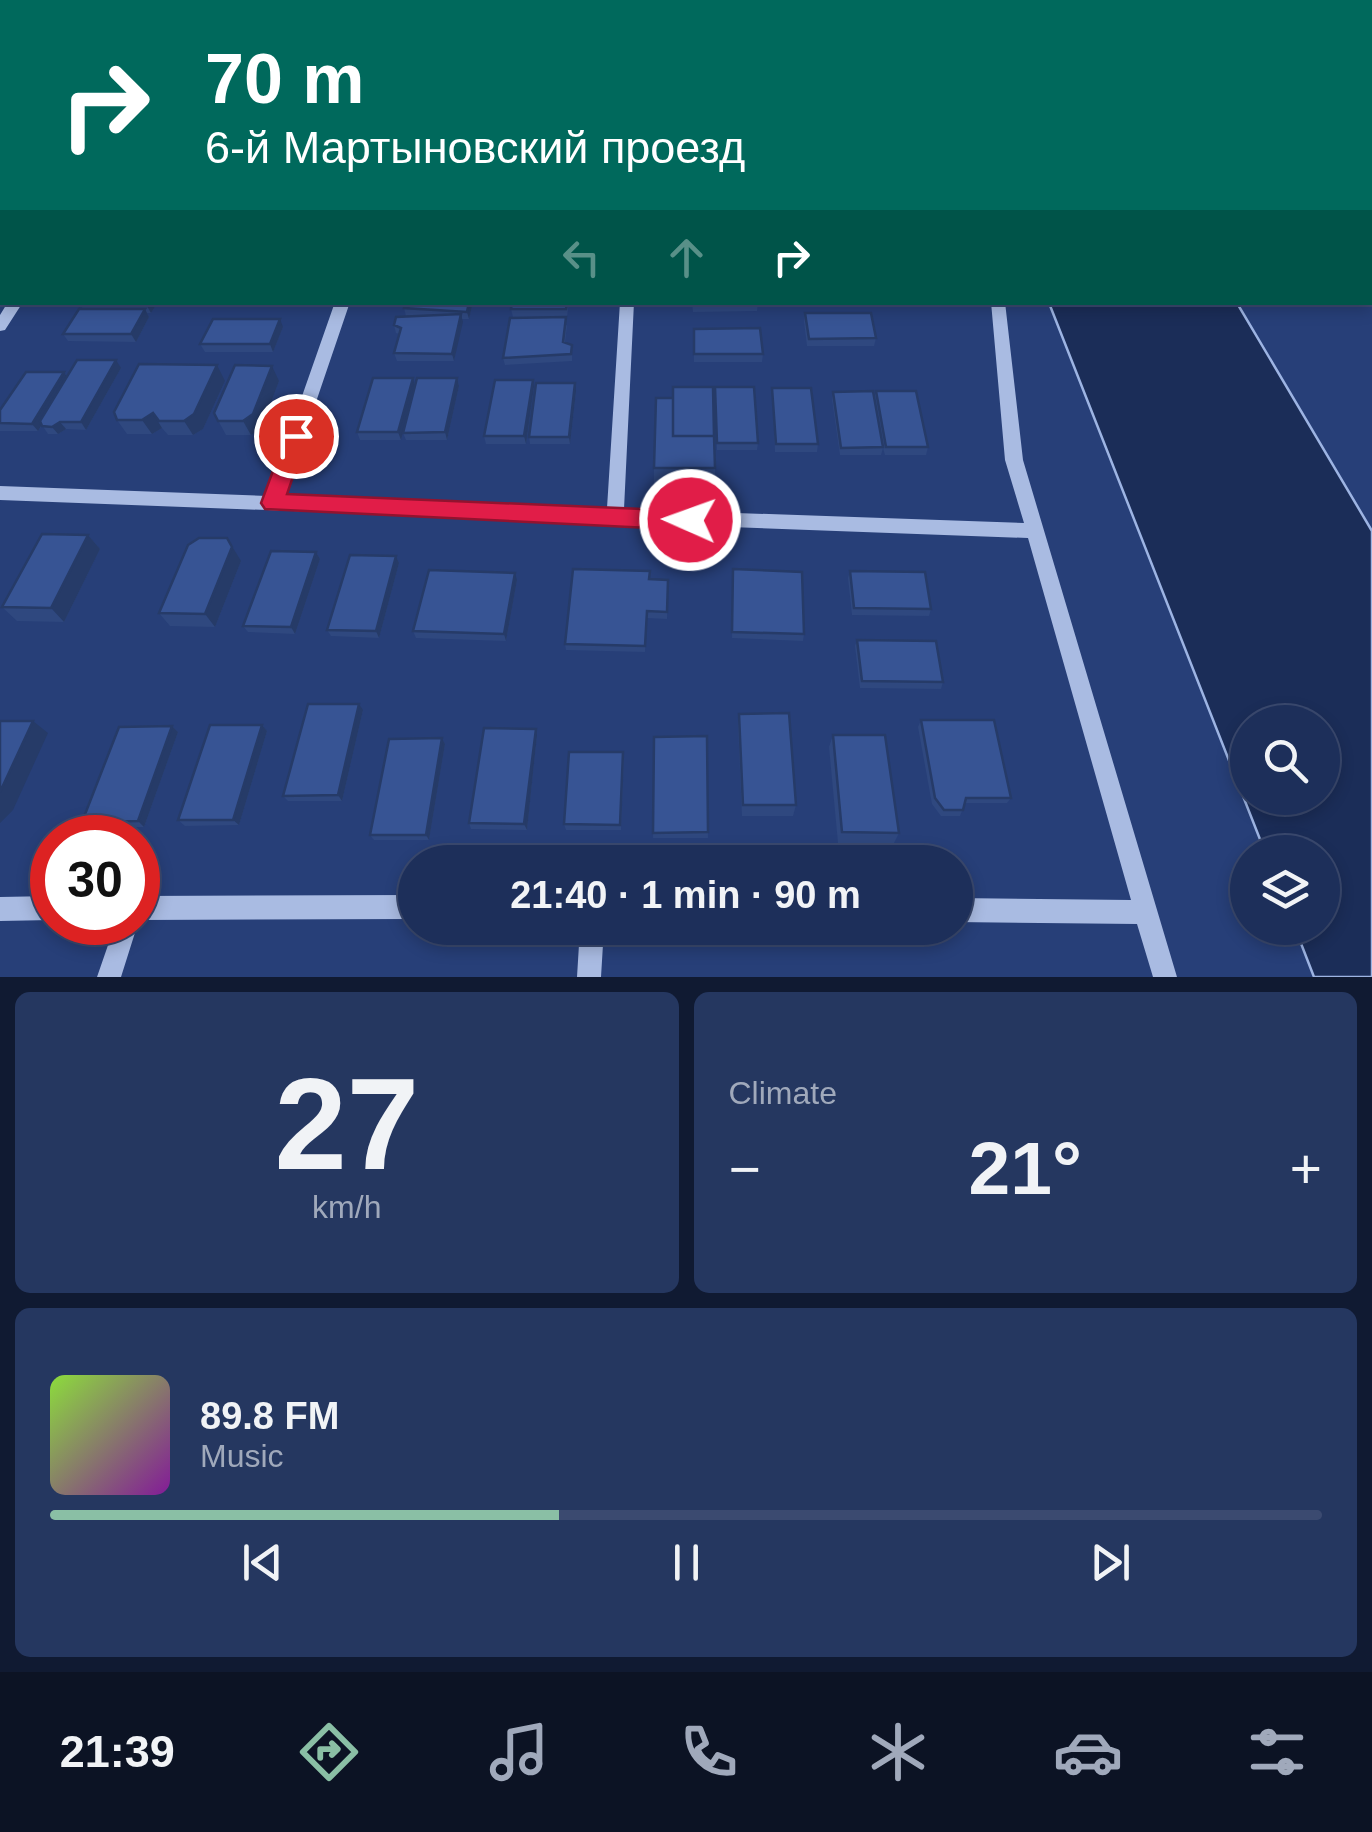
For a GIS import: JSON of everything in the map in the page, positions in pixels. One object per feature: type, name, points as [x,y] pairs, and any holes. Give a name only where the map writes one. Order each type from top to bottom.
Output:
[{"type":"street","points":[[0,326],[14,305]]},
{"type":"street","points":[[273,503],[343,305]]},
{"type":"street","points":[[615,518],[627,305]]},
{"type":"street","points":[[998,305],[1014,460],[1165,977]]},
{"type":"street","points":[[0,493],[1032,532]]},
{"type":"street","points":[[160,908],[398,907]]},
{"type":"street","points":[[0,909],[30,908]]},
{"type":"street","points":[[973,910],[1146,912]]},
{"type":"street","points":[[109,977],[120,945]]},
{"type":"street","points":[[589,977],[591,945]]},
{"type":"water","points":[[1050,305],[1238,305],[1372,531],[1372,977],[1314,977],[1302,945],[1340,945],[1340,835],[1258,835],[1250,815],[1340,815],[1340,705],[1230,705],[1230,763]]},
{"type":"building","points":[[82,305],[148,305],[147,306]]},
{"type":"building","points":[[405,305],[468,305],[467,312],[404,308]]},
{"type":"building","points":[[512,305],[567,305],[566,309],[511,309]]},
{"type":"building","points":[[79,309],[145,309],[131,334],[63,334]]},
{"type":"building","points":[[805,313],[871,313],[876,338],[809,339]]},
{"type":"building","points":[[461,314],[452,354],[394,353],[401,328],[394,325],[396,317]]},
{"type":"building","points":[[566,317],[563,342],[572,345],[571,354],[503,358],[510,318]]},
{"type":"building","points":[[213,319],[280,319],[270,344],[200,344]]},
{"type":"building","points":[[760,328],[763,354],[694,354],[694,329]]},
{"type":"building","points":[[77,360],[116,360],[81,422],[42,426],[40,421]]},
{"type":"building","points":[[139,364],[217,365],[194,414],[184,421],[159,421],[153,413],[142,420],[117,420],[114,412]]},
{"type":"building","points":[[235,365],[272,366],[253,414],[243,421],[218,421],[214,413]]},
{"type":"building","points":[[26,372],[64,372],[32,424],[0,423],[0,410]]},
{"type":"building","points":[[373,378],[413,378],[398,432],[357,432]]},
{"type":"building","points":[[417,378],[457,378],[445,432],[403,433]]},
{"type":"building","points":[[495,380],[533,380],[524,436],[484,436]]},
{"type":"building","points":[[536,383],[575,383],[569,437],[529,437]]},
{"type":"building","points":[[673,387],[713,387],[714,436],[673,436]]},
{"type":"building","points":[[715,387],[754,387],[758,443],[717,443]]},
{"type":"building","points":[[772,388],[811,388],[818,444],[776,444]]},
{"type":"building","points":[[873,391],[883,447],[841,448],[833,392]]},
{"type":"building","points":[[876,391],[916,391],[928,447],[886,447]]},
{"type":"building","points":[[656,398],[673,398],[673,436],[714,436],[715,468],[654,468]]},
{"type":"building","points":[[42,534],[88,535],[51,608],[2,607]]},
{"type":"building","points":[[199,538],[227,538],[232,547],[205,614],[159,613],[188,545]]},
{"type":"building","points":[[271,551],[316,552],[291,627],[243,626]]},
{"type":"building","points":[[350,555],[396,556],[376,631],[327,630]]},
{"type":"building","points":[[573,569],[650,571],[649,579],[668,580],[667,612],[647,611],[645,646],[565,644]]},
{"type":"building","points":[[733,569],[802,572],[804,634],[732,632]]},
{"type":"building","points":[[429,570],[515,573],[504,634],[413,631]]},
{"type":"building","points":[[850,571],[925,572],[931,609],[854,608]]},
{"type":"building","points":[[857,640],[936,641],[943,682],[862,681]]},
{"type":"building","points":[[308,704],[359,704],[338,795],[283,796]]},
{"type":"building","points":[[789,713],[796,805],[743,805],[739,714]]},
{"type":"building","points":[[921,720],[994,720],[1011,798],[966,798],[963,810],[944,810],[935,798]]},
{"type":"building","points":[[0,721],[33,721],[0,792]]},
{"type":"building","points":[[210,725],[262,725],[233,820],[178,820]]},
{"type":"building","points":[[172,726],[140,815],[85,815],[119,727]]},
{"type":"building","points":[[484,728],[536,729],[524,824],[469,823]]},
{"type":"building","points":[[833,735],[885,735],[899,833],[842,832]]},
{"type":"building","points":[[707,736],[708,832],[653,833],[654,737]]},
{"type":"building","points":[[442,738],[426,835],[370,835],[389,739]]},
{"type":"building","points":[[569,752],[623,752],[620,825],[564,824]]},
{"type":"route","points":[[296,436],[273,503],[690,520]]}]
